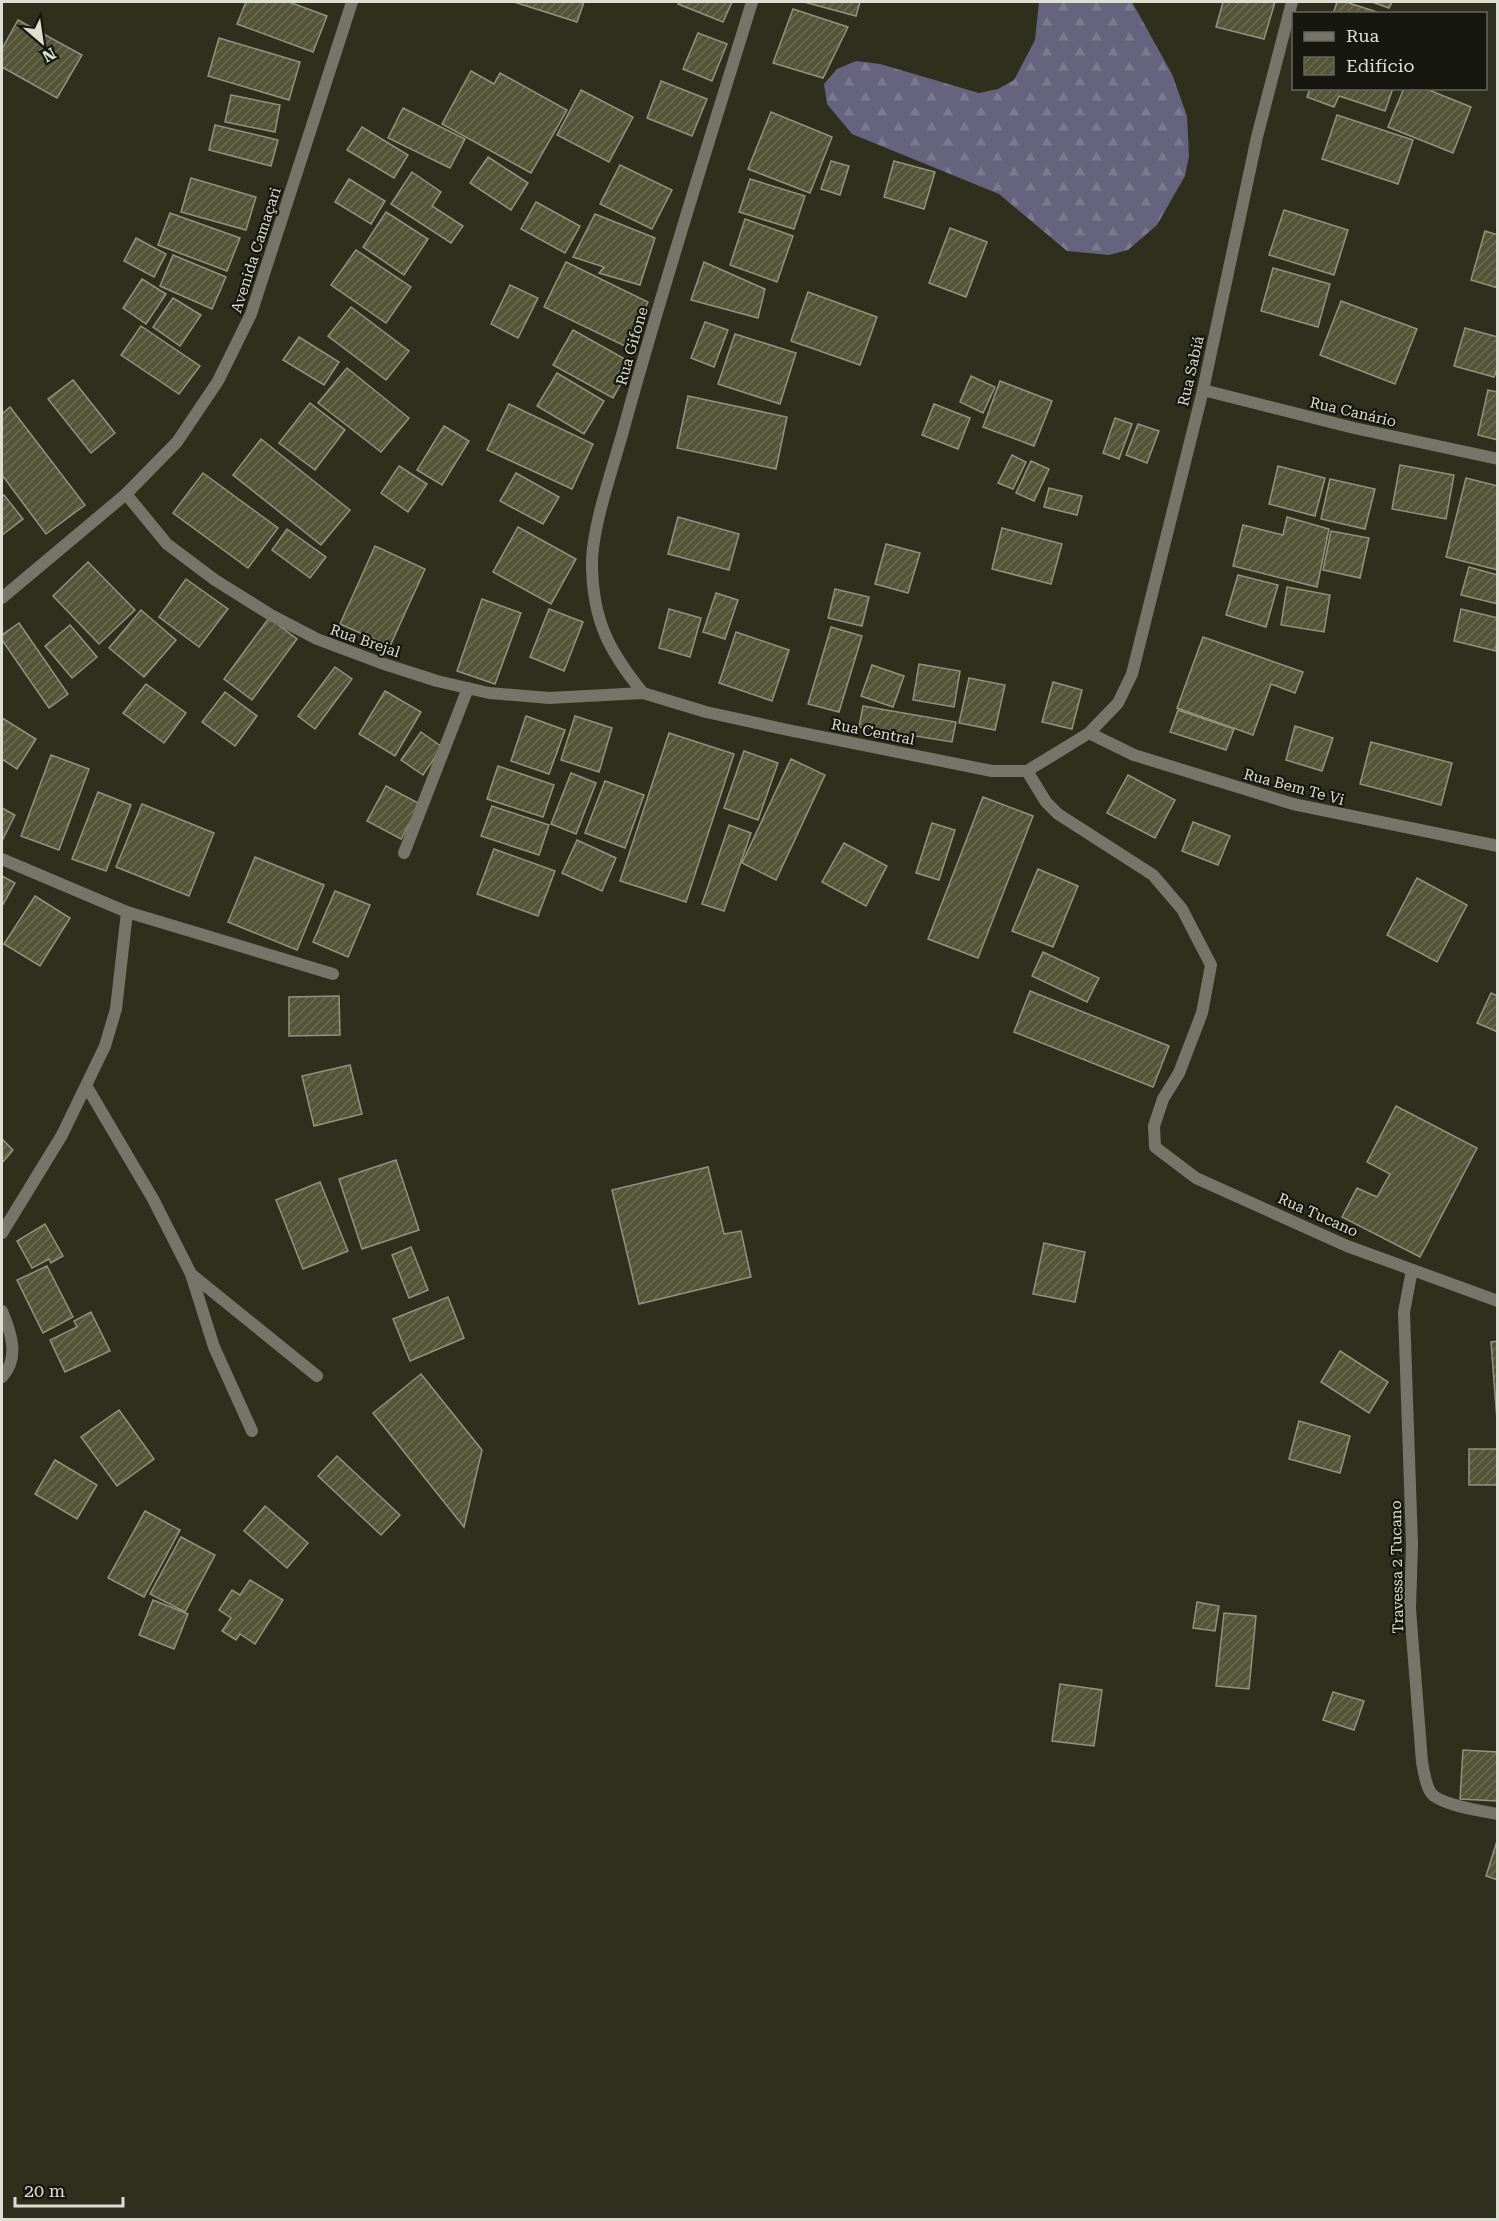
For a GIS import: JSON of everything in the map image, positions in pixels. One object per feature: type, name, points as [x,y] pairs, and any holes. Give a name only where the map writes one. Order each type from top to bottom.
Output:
[{"type":"street","name":"Avenida Camaçari","points":[[2,598],[126,494],[177,442],[218,381],[252,314],[352,2]]},
{"type":"street","name":"Rua Gifone","points":[[643,693],[619,664],[603,635],[592,564],[601,516],[640,370],[752,2]]},
{"type":"street","name":"Rua Sabiá","points":[[1089,733],[1118,704],[1132,675],[1203,390],[1257,137],[1292,2]]},
{"type":"street","name":"Rua Canário","points":[[1203,390],[1354,428],[1497,459]]},
{"type":"street","name":"Rua Brejal","points":[[126,494],[167,544],[215,580],[271,615],[317,639],[425,677],[489,693],[549,698],[643,693]]},
{"type":"street","points":[[404,853],[468,688]]},
{"type":"street","name":"Rua Central","points":[[643,693],[706,712],[799,732],[992,771],[1027,771]]},
{"type":"street","points":[[1027,771],[1089,733]]},
{"type":"street","name":"Rua Bem Te Vi","points":[[1089,733],[1134,755],[1293,804],[1497,846]]},
{"type":"street","name":"Rua Tucano","points":[[1027,771],[1046,802],[1058,814],[1153,875],[1168,890],[1182,909],[1211,965],[1202,1013],[1179,1073],[1163,1099],[1154,1126],[1155,1147],[1196,1178],[1347,1246],[1497,1301]]},
{"type":"street","points":[[2,860],[127,912],[333,974]]},
{"type":"street","points":[[2,1233],[27,1194],[87,1087],[105,1046],[116,1009],[127,912]]},
{"type":"street","points":[[87,1087],[153,1199],[190,1274],[214,1347],[252,1431]]},
{"type":"street","name":"Travessa 2 Tucano","points":[[1412,1270],[1404,1312],[1412,1545],[1410,1609],[1422,1762],[1426,1783],[1432,1795],[1449,1803],[1497,1814]]},
{"type":"street","points":[[190,1274],[317,1376]]},
{"type":"street","points":[[2,1311],[12,1336],[13,1351],[2,1377]]},
{"type":"green space","points":[[1039,2],[1132,2],[1172,74],[1187,116],[1189,156],[1185,176],[1157,225],[1128,250],[1109,255],[1067,251],[999,194],[852,134],[827,104],[824,84],[837,69],[856,61],[880,64],[979,93],[998,89],[1014,80],[1035,40]]},
{"type":"building","points":[[246,2],[289,2],[327,16],[313,52],[237,24]]},
{"type":"building","points":[[514,2],[584,2],[577,22]]},
{"type":"building","points":[[679,2],[732,2],[723,22],[678,4]]},
{"type":"building","points":[[804,2],[860,2],[856,16]]},
{"type":"building","points":[[1223,2],[1275,2],[1264,39],[1216,27]]},
{"type":"building","points":[[1337,2],[1346,2],[1377,12],[1334,12]]},
{"type":"building","points":[[1372,2],[1392,2],[1389,8]]},
{"type":"building","points":[[793,9],[848,27],[823,78],[773,63]]},
{"type":"building","points":[[18,20],[82,55],[57,98],[2,67],[2,49]]},
{"type":"building","points":[[698,33],[727,44],[712,81],[683,69]]},
{"type":"building","points":[[219,38],[300,62],[289,100],[208,76]]},
{"type":"building","points":[[471,71],[494,84],[500,73],[567,110],[531,173],[442,124]]},
{"type":"building","points":[[661,81],[707,99],[692,136],[647,118]]},
{"type":"building","points":[[581,90],[633,117],[609,162],[557,135]]},
{"type":"building","points":[[1309,90],[1392,90],[1385,111],[1339,96],[1334,107],[1307,97]]},
{"type":"building","points":[[1403,90],[1429,90],[1471,107],[1453,153],[1388,127]]},
{"type":"building","points":[[231,95],[280,105],[275,132],[225,122]]},
{"type":"building","points":[[403,108],[465,139],[450,168],[388,138]]},
{"type":"building","points":[[771,112],[832,137],[810,193],[748,169]]},
{"type":"building","points":[[1337,115],[1413,140],[1398,184],[1322,159]]},
{"type":"building","points":[[215,125],[278,140],[271,166],[209,150]]},
{"type":"building","points":[[362,127],[408,155],[394,178],[347,150]]},
{"type":"building","points":[[488,157],[528,183],[511,210],[470,183]]},
{"type":"building","points":[[831,161],[849,166],[840,195],[821,189]]},
{"type":"building","points":[[894,161],[935,172],[924,209],[884,197]]},
{"type":"building","points":[[620,165],[672,190],[652,229],[600,204]]},
{"type":"building","points":[[412,172],[441,192],[432,206],[463,226],[451,243],[391,204]]},
{"type":"building","points":[[191,178],[256,197],[246,230],[181,212]]},
{"type":"building","points":[[349,179],[385,201],[371,224],[335,202]]},
{"type":"building","points":[[750,179],[805,196],[794,229],[739,212]]},
{"type":"building","points":[[536,202],[580,226],[565,253],[521,229]]},
{"type":"building","points":[[1284,210],[1348,230],[1334,275],[1269,255]]},
{"type":"building","points":[[386,212],[428,239],[404,275],[363,247]]},
{"type":"building","points":[[170,213],[240,238],[227,271],[158,245]]},
{"type":"building","points":[[595,214],[655,238],[640,285],[599,273],[604,267],[573,257]]},
{"type":"building","points":[[745,219],[793,236],[777,282],[730,265]]},
{"type":"building","points":[[950,228],[987,242],[966,297],[929,283]]},
{"type":"building","points":[[1485,231],[1498,235],[1498,288],[1471,280]]},
{"type":"building","points":[[136,238],[166,254],[154,277],[124,261]]},
{"type":"building","points":[[356,250],[411,287],[386,323],[331,285]]},
{"type":"building","points":[[173,255],[226,277],[212,309],[160,286]]},
{"type":"building","points":[[566,262],[648,302],[627,347],[544,307]]},
{"type":"building","points":[[704,262],[765,289],[758,318],[691,300]]},
{"type":"building","points":[[1273,268],[1330,284],[1318,327],[1261,311]]},
{"type":"building","points":[[142,279],[166,294],[146,324],[123,308]]},
{"type":"building","points":[[510,285],[538,298],[518,338],[491,324]]},
{"type":"building","points":[[808,292],[877,317],[860,365],[791,341]]},
{"type":"building","points":[[173,298],[201,315],[180,346],[153,327]]},
{"type":"building","points":[[1341,301],[1417,329],[1395,384],[1320,355]]},
{"type":"building","points":[[351,307],[409,351],[386,380],[328,336]]},
{"type":"building","points":[[705,322],[728,330],[714,367],[691,358]]},
{"type":"building","points":[[141,326],[200,366],[179,394],[121,355]]},
{"type":"building","points":[[1465,328],[1498,337],[1498,366],[1494,377],[1454,366]]},
{"type":"building","points":[[573,330],[632,363],[613,398],[553,365]]},
{"type":"building","points":[[735,334],[796,353],[780,404],[718,384]]},
{"type":"building","points":[[299,337],[339,362],[324,385],[283,360]]},
{"type":"building","points":[[347,368],[409,418],[381,452],[318,403]]},
{"type":"building","points":[[557,373],[604,401],[584,434],[537,406]]},
{"type":"building","points":[[971,376],[995,387],[983,413],[960,402]]},
{"type":"building","points":[[73,380],[115,433],[91,453],[48,399]]},
{"type":"building","points":[[1000,381],[1052,401],[1034,446],[983,427]]},
{"type":"building","points":[[1488,390],[1498,392],[1498,440],[1478,435]]},
{"type":"building","points":[[688,396],[787,417],[776,469],[677,448]]},
{"type":"building","points":[[310,403],[345,430],[315,470],[279,443]]},
{"type":"building","points":[[509,404],[593,444],[572,489],[487,450]]},
{"type":"building","points":[[934,404],[970,418],[958,449],[922,435]]},
{"type":"building","points":[[10,407],[85,505],[46,534],[2,475],[2,414]]},
{"type":"building","points":[[1115,418],[1132,424],[1119,459],[1103,453]]},
{"type":"building","points":[[1138,424],[1159,431],[1147,463],[1126,455]]},
{"type":"building","points":[[444,426],[469,441],[442,485],[417,470]]},
{"type":"building","points":[[261,439],[350,510],[321,545],[233,475]]},
{"type":"building","points":[[1012,455],[1026,462],[1013,489],[998,483]]},
{"type":"building","points":[[1031,461],[1049,469],[1034,501],[1016,493]]},
{"type":"building","points":[[1400,465],[1454,475],[1446,519],[1392,509]]},
{"type":"building","points":[[399,466],[427,484],[408,512],[381,493]]},
{"type":"building","points":[[1278,466],[1325,478],[1315,516],[1269,504]]},
{"type":"building","points":[[203,473],[278,528],[248,568],[173,513]]},
{"type":"building","points":[[516,473],[559,497],[543,524],[500,501]]},
{"type":"building","points":[[1466,478],[1498,486],[1498,570],[1446,557]]},
{"type":"building","points":[[1330,479],[1375,489],[1365,529],[1321,519]]},
{"type":"building","points":[[1049,488],[1082,496],[1077,515],[1044,507]]},
{"type":"building","points":[[4,495],[23,519],[2,535],[2,497]]},
{"type":"building","points":[[678,517],[739,534],[729,570],[668,554]]},
{"type":"building","points":[[1287,517],[1329,529],[1317,587],[1233,566],[1243,525],[1283,535]]},
{"type":"building","points":[[518,527],[576,559],[551,604],[493,572]]},
{"type":"building","points":[[1002,528],[1062,544],[1051,584],[992,569]]},
{"type":"building","points":[[287,529],[326,557],[310,578],[272,550]]},
{"type":"building","points":[[1331,531],[1369,538],[1360,578],[1323,570]]},
{"type":"building","points":[[886,544],[920,553],[908,593],[875,584]]},
{"type":"building","points":[[375,546],[425,569],[390,646],[340,624]]},
{"type":"building","points":[[88,562],[135,610],[99,644],[53,596]]},
{"type":"building","points":[[1469,567],[1498,575],[1498,604],[1461,595]]},
{"type":"building","points":[[1238,575],[1278,585],[1266,627],[1226,615]]},
{"type":"building","points":[[186,579],[228,609],[199,647],[159,617]]},
{"type":"building","points":[[1287,587],[1330,595],[1324,632],[1281,625]]},
{"type":"building","points":[[835,589],[869,597],[862,626],[828,618]]},
{"type":"building","points":[[716,593],[738,600],[725,639],[703,632]]},
{"type":"building","points":[[482,599],[521,613],[495,684],[457,671]]},
{"type":"building","points":[[549,609],[583,622],[564,671],[530,657]]},
{"type":"building","points":[[669,609],[701,618],[690,657],[659,648]]},
{"type":"building","points":[[1461,609],[1498,618],[1496,651],[1454,641]]},
{"type":"building","points":[[141,610],[176,640],[144,677],[109,648]]},
{"type":"building","points":[[269,618],[297,639],[252,700],[224,679]]},
{"type":"building","points":[[19,623],[68,694],[49,708],[2,640],[2,635]]},
{"type":"building","points":[[70,625],[97,657],[72,678],[45,646]]},
{"type":"building","points":[[831,627],[862,636],[839,712],[808,704]]},
{"type":"building","points":[[736,632],[789,650],[772,701],[719,683]]},
{"type":"building","points":[[1203,637],[1303,672],[1295,693],[1271,684],[1253,735],[1177,708]]},
{"type":"building","points":[[919,664],[960,671],[954,707],[913,700]]},
{"type":"building","points":[[872,665],[904,676],[893,707],[861,696]]},
{"type":"building","points":[[335,667],[352,679],[315,729],[298,716]]},
{"type":"building","points":[[969,678],[1005,685],[995,730],[959,723]]},
{"type":"building","points":[[1053,682],[1082,690],[1072,729],[1042,722]]},
{"type":"building","points":[[146,684],[186,713],[164,743],[123,713]]},
{"type":"building","points":[[385,691],[421,712],[395,756],[359,734]]},
{"type":"building","points":[[225,692],[257,716],[235,746],[202,722]]},
{"type":"building","points":[[863,706],[956,722],[952,742],[859,727]]},
{"type":"building","points":[[1178,710],[1234,729],[1226,750],[1170,732]]},
{"type":"building","points":[[526,716],[565,730],[549,774],[511,761]]},
{"type":"building","points":[[575,716],[612,728],[599,772],[561,760]]},
{"type":"building","points":[[2,718],[36,739],[17,769],[2,759]]},
{"type":"building","points":[[1295,726],[1333,738],[1322,771],[1286,760]]},
{"type":"building","points":[[421,732],[442,747],[423,775],[401,760]]},
{"type":"building","points":[[669,733],[734,754],[686,902],[620,881]]},
{"type":"building","points":[[1371,742],[1452,763],[1441,805],[1360,784]]},
{"type":"building","points":[[744,751],[778,763],[758,820],[724,808]]},
{"type":"building","points":[[51,755],[89,769],[59,850],[21,836]]},
{"type":"building","points":[[791,759],[825,775],[776,880],[742,863]]},
{"type":"building","points":[[498,766],[554,785],[543,817],[487,799]]},
{"type":"building","points":[[571,773],[596,783],[576,834],[551,824]]},
{"type":"building","points":[[1128,775],[1175,800],[1155,838],[1107,813]]},
{"type":"building","points":[[605,781],[644,795],[625,848],[585,833]]},
{"type":"building","points":[[386,786],[420,804],[401,839],[367,821]]},
{"type":"building","points":[[98,792],[131,805],[106,871],[72,859]]},
{"type":"building","points":[[983,797],[1033,816],[978,958],[928,939]]},
{"type":"building","points":[[142,804],[214,833],[189,896],[116,867]]},
{"type":"building","points":[[492,806],[549,825],[539,855],[481,836]]},
{"type":"building","points":[[2,808],[15,815],[2,841]]},
{"type":"building","points":[[1193,822],[1230,836],[1218,865],[1182,851]]},
{"type":"building","points":[[932,823],[955,830],[939,880],[916,873]]},
{"type":"building","points":[[729,825],[751,833],[724,911],[702,904]]},
{"type":"building","points":[[577,840],[616,858],[602,891],[562,873]]},
{"type":"building","points":[[844,843],[887,866],[866,906],[822,882]]},
{"type":"building","points":[[494,849],[555,871],[538,916],[477,894]]},
{"type":"building","points":[[255,857],[324,885],[297,950],[228,922]]},
{"type":"building","points":[[1038,869],[1078,886],[1053,947],[1012,931]]},
{"type":"building","points":[[2,876],[15,883],[2,906]]},
{"type":"building","points":[[1417,878],[1467,905],[1437,962],[1387,935]]},
{"type":"building","points":[[335,891],[370,905],[348,957],[313,942]]},
{"type":"building","points":[[35,896],[70,918],[40,966],[4,944]]},
{"type":"building","points":[[1043,952],[1099,978],[1087,1002],[1032,976]]},
{"type":"building","points":[[1030,991],[1169,1046],[1153,1087],[1014,1032]]},
{"type":"building","points":[[1491,993],[1498,996],[1498,1032],[1477,1023]]},
{"type":"building","points":[[339,996],[340,1035],[289,1036],[289,997]]},
{"type":"building","points":[[350,1065],[362,1114],[314,1126],[302,1076]]},
{"type":"building","points":[[1396,1106],[1477,1148],[1420,1257],[1342,1217],[1357,1188],[1377,1197],[1390,1174],[1367,1162]]},
{"type":"building","points":[[2,1139],[13,1150],[2,1163]]},
{"type":"building","points":[[396,1160],[419,1230],[362,1249],[339,1179]]},
{"type":"building","points":[[708,1167],[724,1234],[741,1231],[751,1277],[639,1304],[612,1190]]},
{"type":"building","points":[[320,1182],[348,1251],[303,1269],[276,1200]]},
{"type":"building","points":[[45,1224],[63,1256],[51,1263],[49,1259],[32,1268],[17,1241]]},
{"type":"building","points":[[1044,1243],[1085,1252],[1075,1302],[1033,1294]]},
{"type":"building","points":[[411,1247],[428,1290],[409,1298],[392,1255]]},
{"type":"building","points":[[47,1266],[73,1317],[43,1333],[17,1280]]},
{"type":"building","points":[[448,1297],[464,1338],[410,1361],[393,1319]]},
{"type":"building","points":[[91,1312],[110,1351],[65,1372],[50,1340],[77,1327],[74,1321]]},
{"type":"building","points":[[1498,1341],[1498,1433],[1491,1342]]},
{"type":"building","points":[[1340,1351],[1388,1382],[1369,1413],[1321,1382]]},
{"type":"building","points":[[421,1374],[482,1450],[464,1527],[373,1413]]},
{"type":"building","points":[[119,1410],[154,1459],[117,1486],[81,1437]]},
{"type":"building","points":[[1299,1421],[1350,1436],[1340,1473],[1289,1459]]},
{"type":"building","points":[[1469,1449],[1498,1449],[1498,1485],[1469,1485]]},
{"type":"building","points":[[337,1456],[400,1515],[381,1535],[318,1476]]},
{"type":"building","points":[[55,1460],[97,1485],[77,1519],[35,1494]]},
{"type":"building","points":[[265,1506],[308,1543],[287,1568],[244,1531]]},
{"type":"building","points":[[145,1511],[180,1530],[144,1597],[108,1578]]},
{"type":"building","points":[[181,1537],[215,1555],[185,1612],[150,1594]]},
{"type":"building","points":[[250,1580],[283,1600],[255,1644],[240,1634],[236,1640],[222,1631],[231,1618],[219,1610],[232,1590],[240,1595]]},
{"type":"building","points":[[153,1600],[188,1614],[174,1649],[139,1635]]},
{"type":"building","points":[[1197,1602],[1219,1606],[1215,1631],[1193,1628]]},
{"type":"building","points":[[1224,1613],[1256,1616],[1249,1689],[1216,1686]]},
{"type":"building","points":[[1060,1684],[1102,1690],[1094,1746],[1052,1741]]},
{"type":"building","points":[[1333,1692],[1364,1701],[1354,1730],[1323,1720]]},
{"type":"building","points":[[1463,1750],[1498,1752],[1497,1801],[1460,1799]]},
{"type":"building","points":[[1498,1841],[1498,1880],[1486,1876]]}]
